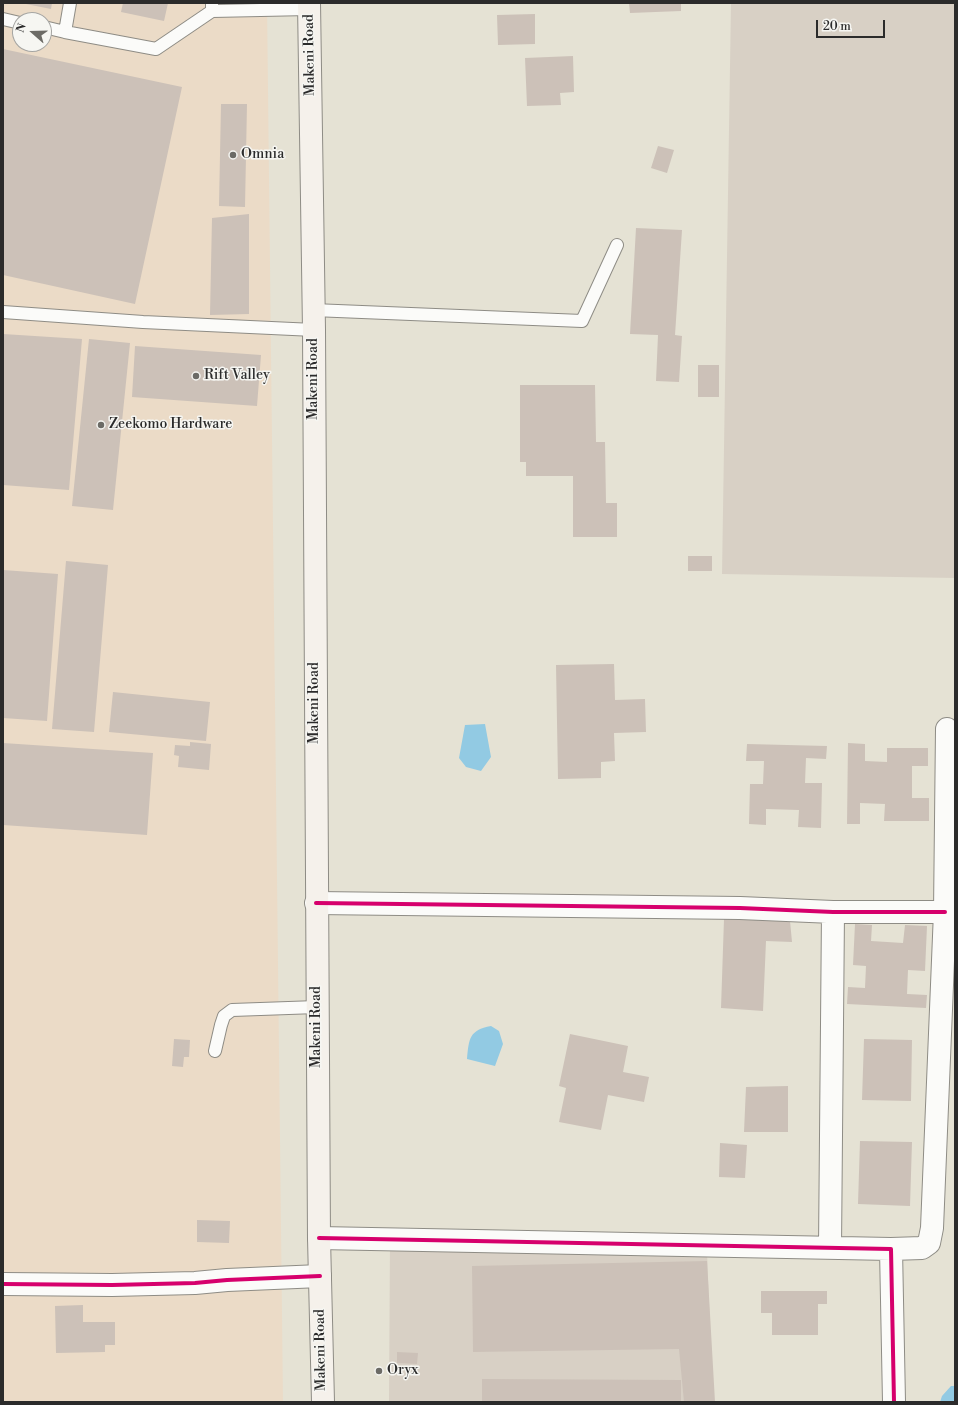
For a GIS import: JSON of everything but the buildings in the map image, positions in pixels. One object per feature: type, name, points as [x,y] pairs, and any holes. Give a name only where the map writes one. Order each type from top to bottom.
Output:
[{"type":"main road","name":"Makeni Road","points":[[309,6],[314,320],[319,1238],[323,1402]]},
{"type":"street","points":[[319,1238],[891,1249],[922,1248],[929,1243],[932,1228],[945,912],[947,729]]},
{"type":"street","points":[[316,903],[740,908],[833,912],[945,912]]},
{"type":"street","points":[[830,1247],[833,912]]},
{"type":"street","points":[[891,1249],[894,1402]]},
{"type":"street","points":[[3,1284],[165,1284],[320,1276]]},
{"type":"lane","points":[[65,32],[70,3]]},
{"type":"lane","points":[[52,30],[156,49],[212,7],[309,6]]},
{"type":"lane","points":[[3,312],[143,322],[314,320],[582,321],[617,245]]},
{"type":"lane","points":[[216,1051],[224,1016],[232,1010],[317,1007]]},
{"type":"shaded area","points":[[3,3],[267,3],[283,1402],[3,1402]]},
{"type":"shaded area","points":[[731,3],[955,3],[955,578],[722,574]]},
{"type":"shaded area","points":[[390,1241],[707,1252],[713,1402],[389,1402]]},
{"type":"water","points":[[485,724],[491,757],[481,771],[466,767],[459,758],[465,725]]},
{"type":"water","points":[[491,1026],[499,1031],[503,1044],[495,1066],[467,1059],[468,1046],[474,1033],[478,1030]]},
{"type":"water","points":[[951,1386],[955,1386],[955,1402],[940,1402],[942,1396]]},
{"type":"cycle path","points":[[316,903],[740,908],[833,912],[945,912]]},
{"type":"cycle path","points":[[319,1238],[891,1249],[894,1402]]},
{"type":"cycle path","points":[[3,1284],[112,1285],[195,1283],[227,1280],[320,1276]]},
{"type":"place","name":"Omnia","points":[[233,155]]},
{"type":"place","name":"Rift Valley","points":[[196,376]]},
{"type":"place","name":"Zeekomo Hardware","points":[[101,425]]},
{"type":"place","name":"Oryx","points":[[379,1371]]}]
